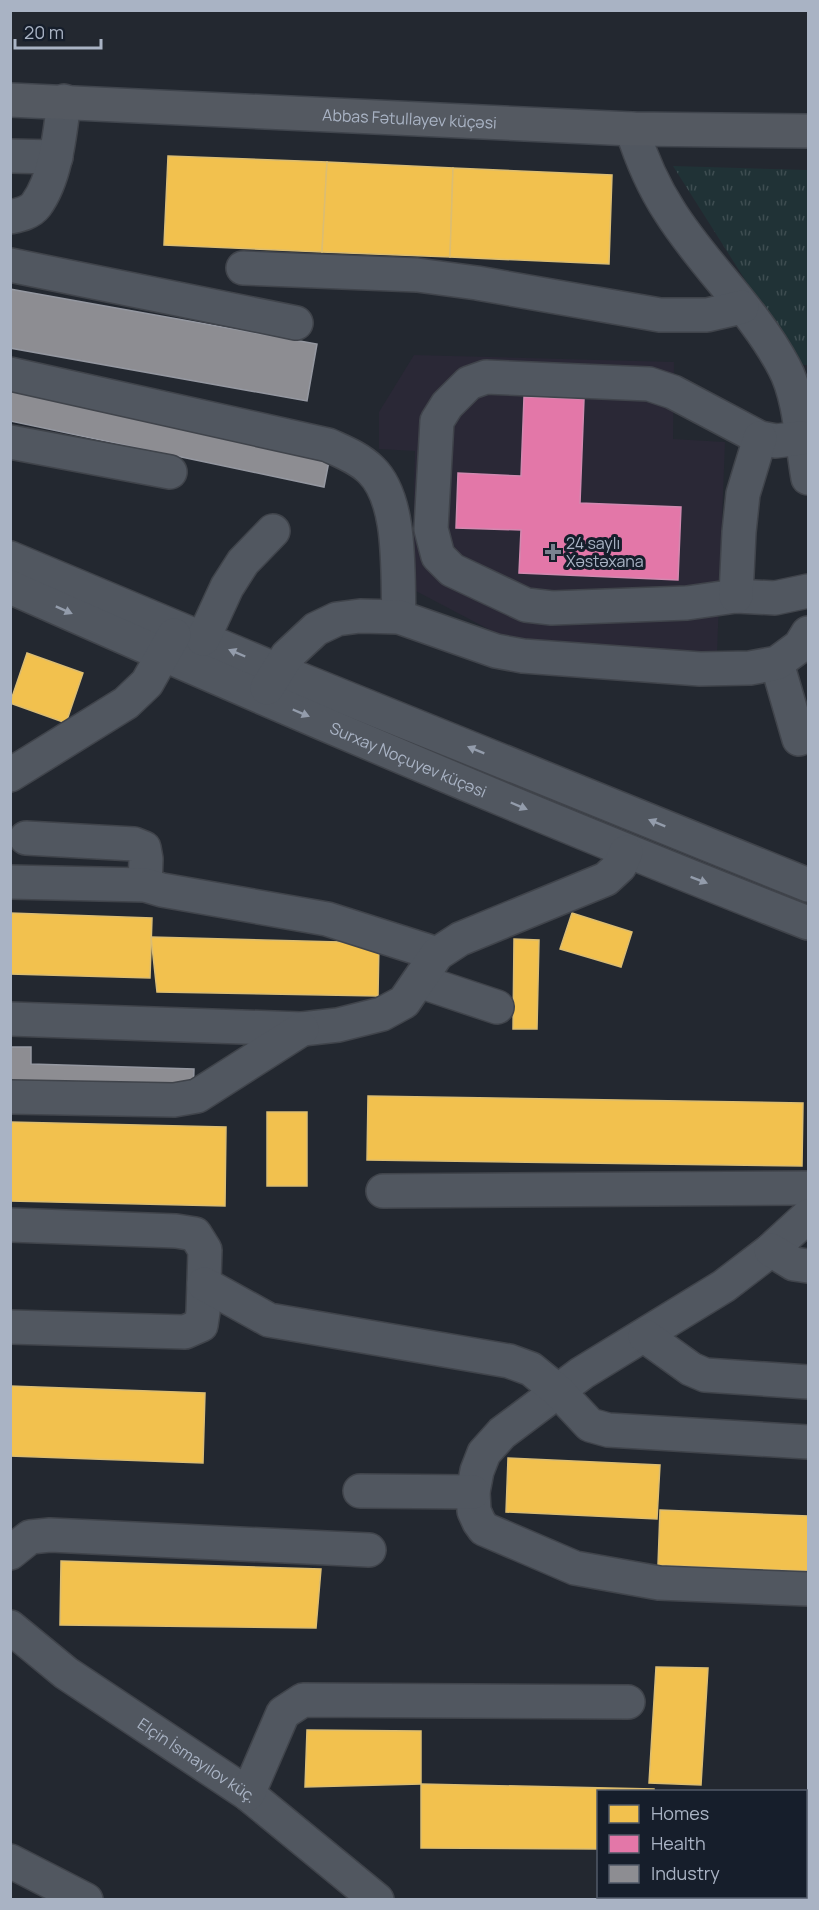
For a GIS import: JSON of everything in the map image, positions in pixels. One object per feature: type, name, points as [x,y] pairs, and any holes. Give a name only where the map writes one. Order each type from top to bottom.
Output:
[{"type":"main road","name":"Abbas Fətullayev küçəsi","points":[[10,100],[632,129],[808,131]]},
{"type":"street","points":[[10,217],[24,214],[35,207],[56,157],[64,101]]},
{"type":"street","points":[[632,129],[641,158],[670,212],[763,333],[801,392],[801,438],[808,478]]},
{"type":"street","points":[[10,156],[56,157]]},
{"type":"street","points":[[10,265],[296,323]]},
{"type":"street","points":[[243,268],[417,275],[477,283],[660,315],[707,315],[742,306]]},
{"type":"street","points":[[10,374],[328,445],[355,457],[372,471],[385,491],[394,513],[399,617]]},
{"type":"street","points":[[801,438],[776,441],[760,438],[673,392],[650,384],[486,377],[469,383],[447,405],[437,421],[431,529],[438,556],[452,570],[525,605],[552,608],[687,603],[736,596],[775,598],[808,591]]},
{"type":"street","points":[[736,596],[743,495],[760,438]]},
{"type":"street","points":[[10,442],[170,472]]},
{"type":"street","points":[[10,775],[126,703],[147,683],[227,587],[243,562],[273,531]]},
{"type":"street","name":"Surxay Noçuyev küçəsi","points":[[10,558],[626,852],[808,923]]},
{"type":"street","name":"Surxay Noçuyev küçəsi","points":[[10,587],[182,641]]},
{"type":"street","points":[[269,683],[287,656],[316,629],[337,619],[360,616],[399,617],[496,651],[523,656],[700,669],[750,668],[777,663],[800,646],[808,633]]},
{"type":"street","points":[[777,663],[799,739]]},
{"type":"street","name":"Surxay Noçuyev küçəsi","points":[[269,683],[808,885]]},
{"type":"street","points":[[26,838],[134,844],[144,848],[145,885]]},
{"type":"street","points":[[10,1019],[302,1029],[338,1025],[382,1014],[404,1002],[428,968],[460,939],[606,879],[620,866],[626,852]]},
{"type":"street","points":[[10,882],[145,885],[327,919],[428,968],[497,1007]]},
{"type":"street","points":[[10,1097],[174,1100],[197,1096],[302,1029]]},
{"type":"street","points":[[383,1191],[808,1188]]},
{"type":"street","points":[[808,1216],[771,1250],[724,1286],[582,1373],[502,1433],[484,1454],[477,1471],[473,1492],[474,1511],[484,1529],[575,1568],[659,1583],[808,1589]]},
{"type":"street","points":[[10,1225],[176,1231],[195,1234],[205,1250],[201,1325],[185,1332],[10,1327]]},
{"type":"street","points":[[771,1250],[794,1264],[808,1266]]},
{"type":"street","points":[[204,1284],[270,1320],[509,1361],[531,1369],[558,1391],[590,1425],[608,1430],[808,1442]]},
{"type":"street","points":[[645,1336],[691,1369],[705,1375],[808,1382]]},
{"type":"street","points":[[360,1491],[473,1492]]},
{"type":"street","points":[[10,1553],[30,1537],[50,1535],[369,1550]]},
{"type":"street","name":"Elçin İsmayılov küç.","points":[[10,1627],[66,1673],[248,1794],[377,1899]]},
{"type":"street","points":[[248,1794],[283,1713],[303,1700],[628,1702]]},
{"type":"street","points":[[10,1861],[86,1899]]},
{"type":"shaded area","points":[[414,355],[674,362],[673,439],[725,442],[717,654],[515,643],[412,589],[415,451],[379,449],[379,412]]},
{"type":"green space","points":[[673,166],[808,170],[808,365],[799,365]]},
{"type":"green space","points":[[808,1808],[808,1899],[732,1899],[807,1898]]},
{"type":"building: Homes","points":[[168,156],[327,162],[322,252],[164,245]]},
{"type":"building: Homes","points":[[327,162],[453,168],[450,257],[322,252]]},
{"type":"building: Homes","points":[[453,168],[612,175],[609,264],[450,257]]},
{"type":"building: Homes","points":[[27,653],[83,673],[66,723],[10,703]]},
{"type":"building: Homes","points":[[10,913],[152,918],[150,978],[10,974]]},
{"type":"building: Homes","points":[[572,913],[632,932],[621,967],[560,949]]},
{"type":"building: Homes","points":[[151,937],[379,943],[378,996],[157,992]]},
{"type":"building: Homes","points":[[514,939],[539,940],[537,1029],[513,1029]]},
{"type":"building: Homes","points":[[368,1096],[803,1103],[802,1166],[367,1160]]},
{"type":"building: Homes","points":[[267,1112],[307,1112],[307,1186],[267,1186]]},
{"type":"building: Homes","points":[[10,1122],[226,1127],[225,1206],[10,1201]]},
{"type":"building: Homes","points":[[10,1386],[205,1393],[203,1463],[10,1456]]},
{"type":"building: Homes","points":[[508,1458],[660,1465],[657,1519],[506,1512]]},
{"type":"building: Homes","points":[[660,1510],[808,1516],[808,1571],[658,1565]]},
{"type":"building: Homes","points":[[61,1561],[321,1569],[316,1628],[60,1625]]},
{"type":"building: Homes","points":[[656,1667],[708,1668],[701,1785],[649,1783]]},
{"type":"building: Homes","points":[[307,1730],[421,1731],[421,1784],[305,1787]]},
{"type":"building: Homes","points":[[421,1784],[654,1789],[597,1790],[597,1849],[421,1848]]},
{"type":"building: Health","points":[[524,397],[584,399],[580,503],[681,507],[678,580],[519,573],[521,530],[456,528],[458,473],[521,476]]},
{"type":"building: Industry","points":[[10,289],[317,344],[307,401],[10,348]]},
{"type":"building: Industry","points":[[10,389],[330,456],[324,487],[10,421]]},
{"type":"building: Industry","points":[[10,1047],[31,1047],[31,1064],[194,1069],[193,1095],[10,1089]]},
{"type":"place","name":"24 saylı Xəstəxana","points":[[553,552]]}]
